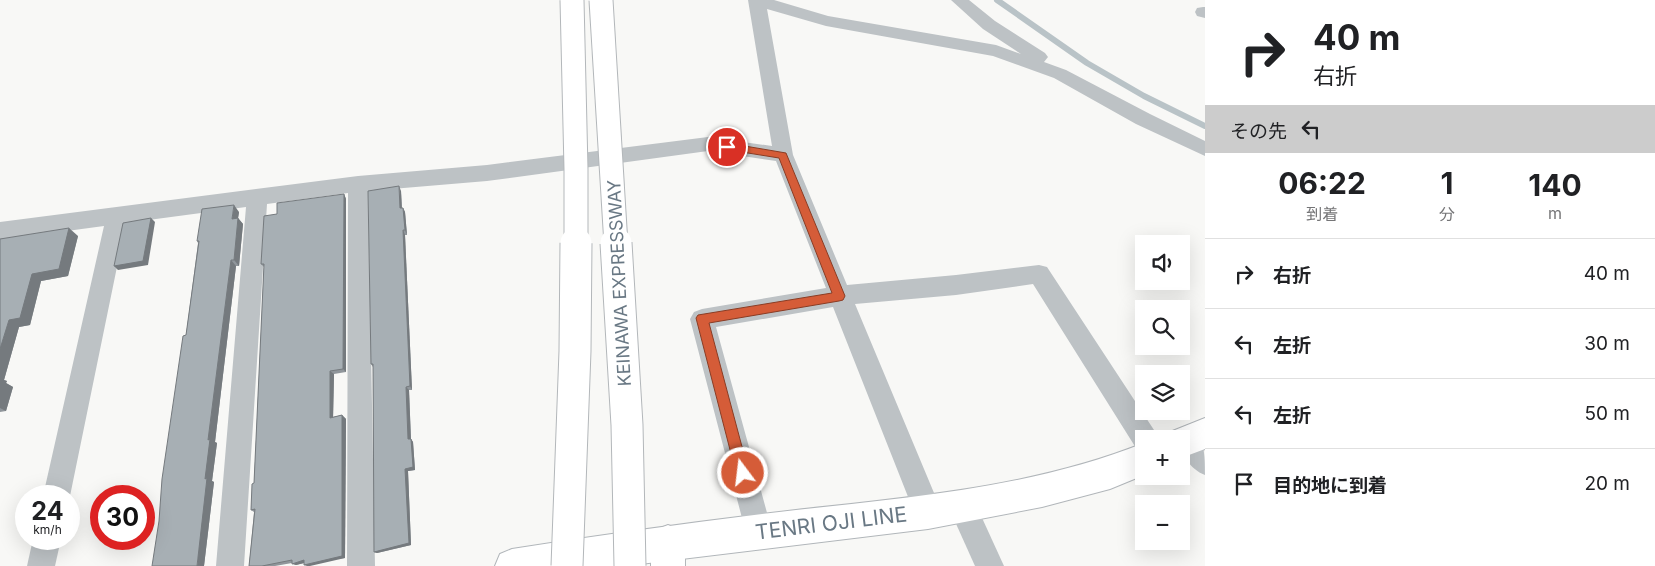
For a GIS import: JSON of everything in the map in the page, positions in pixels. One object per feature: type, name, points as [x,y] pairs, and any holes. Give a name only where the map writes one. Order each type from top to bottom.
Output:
[{"type":"main road","points":[[568,566],[575,313],[576,169],[572,0]]},
{"type":"main road","name":"KEINAWA EXPRESSWAY","points":[[601,0],[627,425],[630,566]]},
{"type":"main road","name":"TENRI OJI LINE","points":[[519,566],[668,554],[758,531],[928,512],[1042,491],[1110,473],[1135,463]]},
{"type":"street","points":[[928,512],[783,155],[757,0],[826,21],[996,51],[1060,74],[1143,119],[1205,149]]},
{"type":"street","points":[[959,0],[989,25],[1060,74]]},
{"type":"street","points":[[0,231],[358,184],[487,173],[708,144],[783,155]]},
{"type":"street","points":[[358,184],[361,566]]},
{"type":"street","points":[[230,566],[257,198]]},
{"type":"street","points":[[58,485],[117,216]]},
{"type":"street","points":[[758,531],[702,318],[839,296],[956,285],[1039,274],[1139,430]]},
{"type":"street","points":[[962,506],[990,566]]},
{"type":"street","points":[[41,566],[45,550]]},
{"type":"building","points":[[399,186],[400,208],[403,208],[405,230],[403,230],[410,386],[406,387],[408,439],[411,439],[413,467],[405,469],[409,543],[374,552],[373,364],[371,364],[368,191]]},
{"type":"building","points":[[344,194],[343,369],[330,371],[330,418],[342,415],[342,556],[304,565],[304,560],[292,564],[292,560],[262,566],[249,566],[255,509],[251,510],[252,484],[254,483],[264,264],[261,264],[264,216],[277,214],[277,203]]},
{"type":"building","points":[[234,205],[232,219],[238,218],[234,260],[231,260],[208,440],[210,439],[205,479],[207,478],[197,566],[152,566],[159,521],[162,479],[183,336],[186,335],[202,209]]},
{"type":"building","points":[[151,218],[143,261],[114,266],[123,223]]},
{"type":"building","points":[[69,228],[59,269],[32,274],[20,318],[9,320],[0,349],[0,239]]},
{"type":"waterway","points":[[997,0],[1087,63],[1144,96],[1205,126]]},
{"type":"route","points":[[727,147],[783,155],[839,296],[702,318],[743,473]]}]
